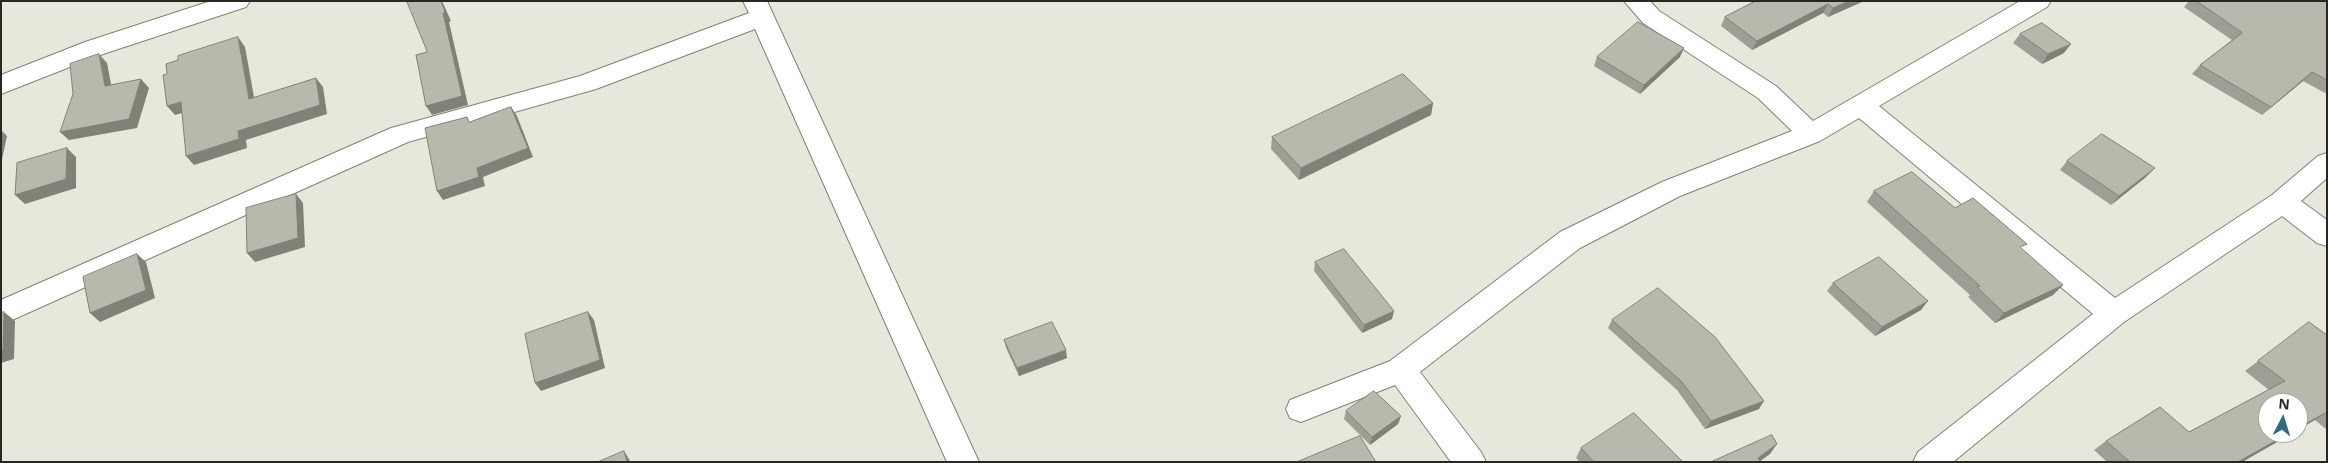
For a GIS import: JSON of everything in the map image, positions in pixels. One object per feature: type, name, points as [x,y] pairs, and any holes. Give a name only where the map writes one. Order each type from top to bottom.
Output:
[{"type":"street","points":[[1,85],[94,48],[238,1]]},
{"type":"street","points":[[1636,1],[1651,17],[1767,92],[1811,134]]},
{"type":"street","points":[[1301,409],[1401,370],[1570,240],[1671,189],[1811,134],[2039,1]]},
{"type":"street","points":[[1,314],[400,135],[587,83],[758,9],[963,462]]},
{"type":"street","points":[[1860,105],[2114,314]]},
{"type":"street","points":[[1930,462],[2114,314],[2282,202],[2327,163]]},
{"type":"street","points":[[2282,202],[2327,235]]},
{"type":"street","points":[[1401,370],[1470,462]]},
{"type":"building","points":[[407,1],[441,1],[445,12],[443,13],[462,96],[426,106],[416,55],[427,52]]},
{"type":"building","points":[[1756,1],[1849,1],[1833,8],[1828,4],[1757,41],[1725,17]]},
{"type":"building","points":[[2197,1],[2327,1],[2327,80],[2312,72],[2271,107],[2200,65],[2242,33]]},
{"type":"building","points":[[1638,22],[1684,48],[1644,85],[1597,57]]},
{"type":"building","points":[[2042,23],[2071,44],[2048,54],[2020,34]]},
{"type":"building","points":[[238,37],[249,99],[316,78],[320,105],[238,131],[239,139],[186,156],[181,102],[167,106],[163,75],[167,74],[166,64],[178,60],[178,56]]},
{"type":"building","points":[[99,54],[105,86],[141,79],[129,119],[60,132],[73,94],[70,64]]},
{"type":"building","points":[[1403,74],[1433,103],[1301,168],[1272,137]]},
{"type":"building","points":[[511,107],[528,148],[477,168],[479,177],[437,191],[425,128],[467,117],[469,122]]},
{"type":"building","points":[[2102,134],[2155,168],[2119,196],[2067,161]]},
{"type":"building","points":[[67,148],[66,179],[15,195],[17,163]]},
{"type":"building","points":[[1912,172],[1955,208],[1973,198],[2027,244],[2020,247],[2063,285],[2004,313],[1977,287],[1980,286],[1874,191]]},
{"type":"building","points":[[296,194],[298,238],[247,253],[246,208]]},
{"type":"building","points":[[1344,249],[1394,311],[1364,325],[1315,262]]},
{"type":"building","points":[[137,254],[146,290],[90,313],[83,277]]},
{"type":"building","points":[[1879,257],[1928,301],[1882,327],[1833,283]]},
{"type":"building","points":[[1658,288],[1715,337],[1764,401],[1711,421],[1682,382],[1612,320]]},
{"type":"building","points":[[4,312],[3,351],[1,351],[1,313]]},
{"type":"building","points":[[588,312],[600,360],[535,383],[525,334]]},
{"type":"building","points":[[1052,322],[1066,350],[1017,368],[1004,340]]},
{"type":"building","points":[[2309,322],[2327,335],[2327,412],[2308,422],[2308,393],[2262,393],[2285,381],[2258,361]]},
{"type":"building","points":[[1374,391],[1401,416],[1372,437],[1346,411]]},
{"type":"building","points":[[2258,395],[2258,443],[2271,443],[2238,462],[2130,462],[2106,441],[2160,407],[2189,432]]},
{"type":"building","points":[[1634,413],[1683,462],[1594,462],[1581,448]]},
{"type":"building","points":[[1772,435],[1777,444],[1758,458],[1761,462],[1711,462]]},
{"type":"building","points":[[1360,436],[1376,462],[1297,462]]},
{"type":"building","points":[[624,451],[627,462],[598,462]]}]
